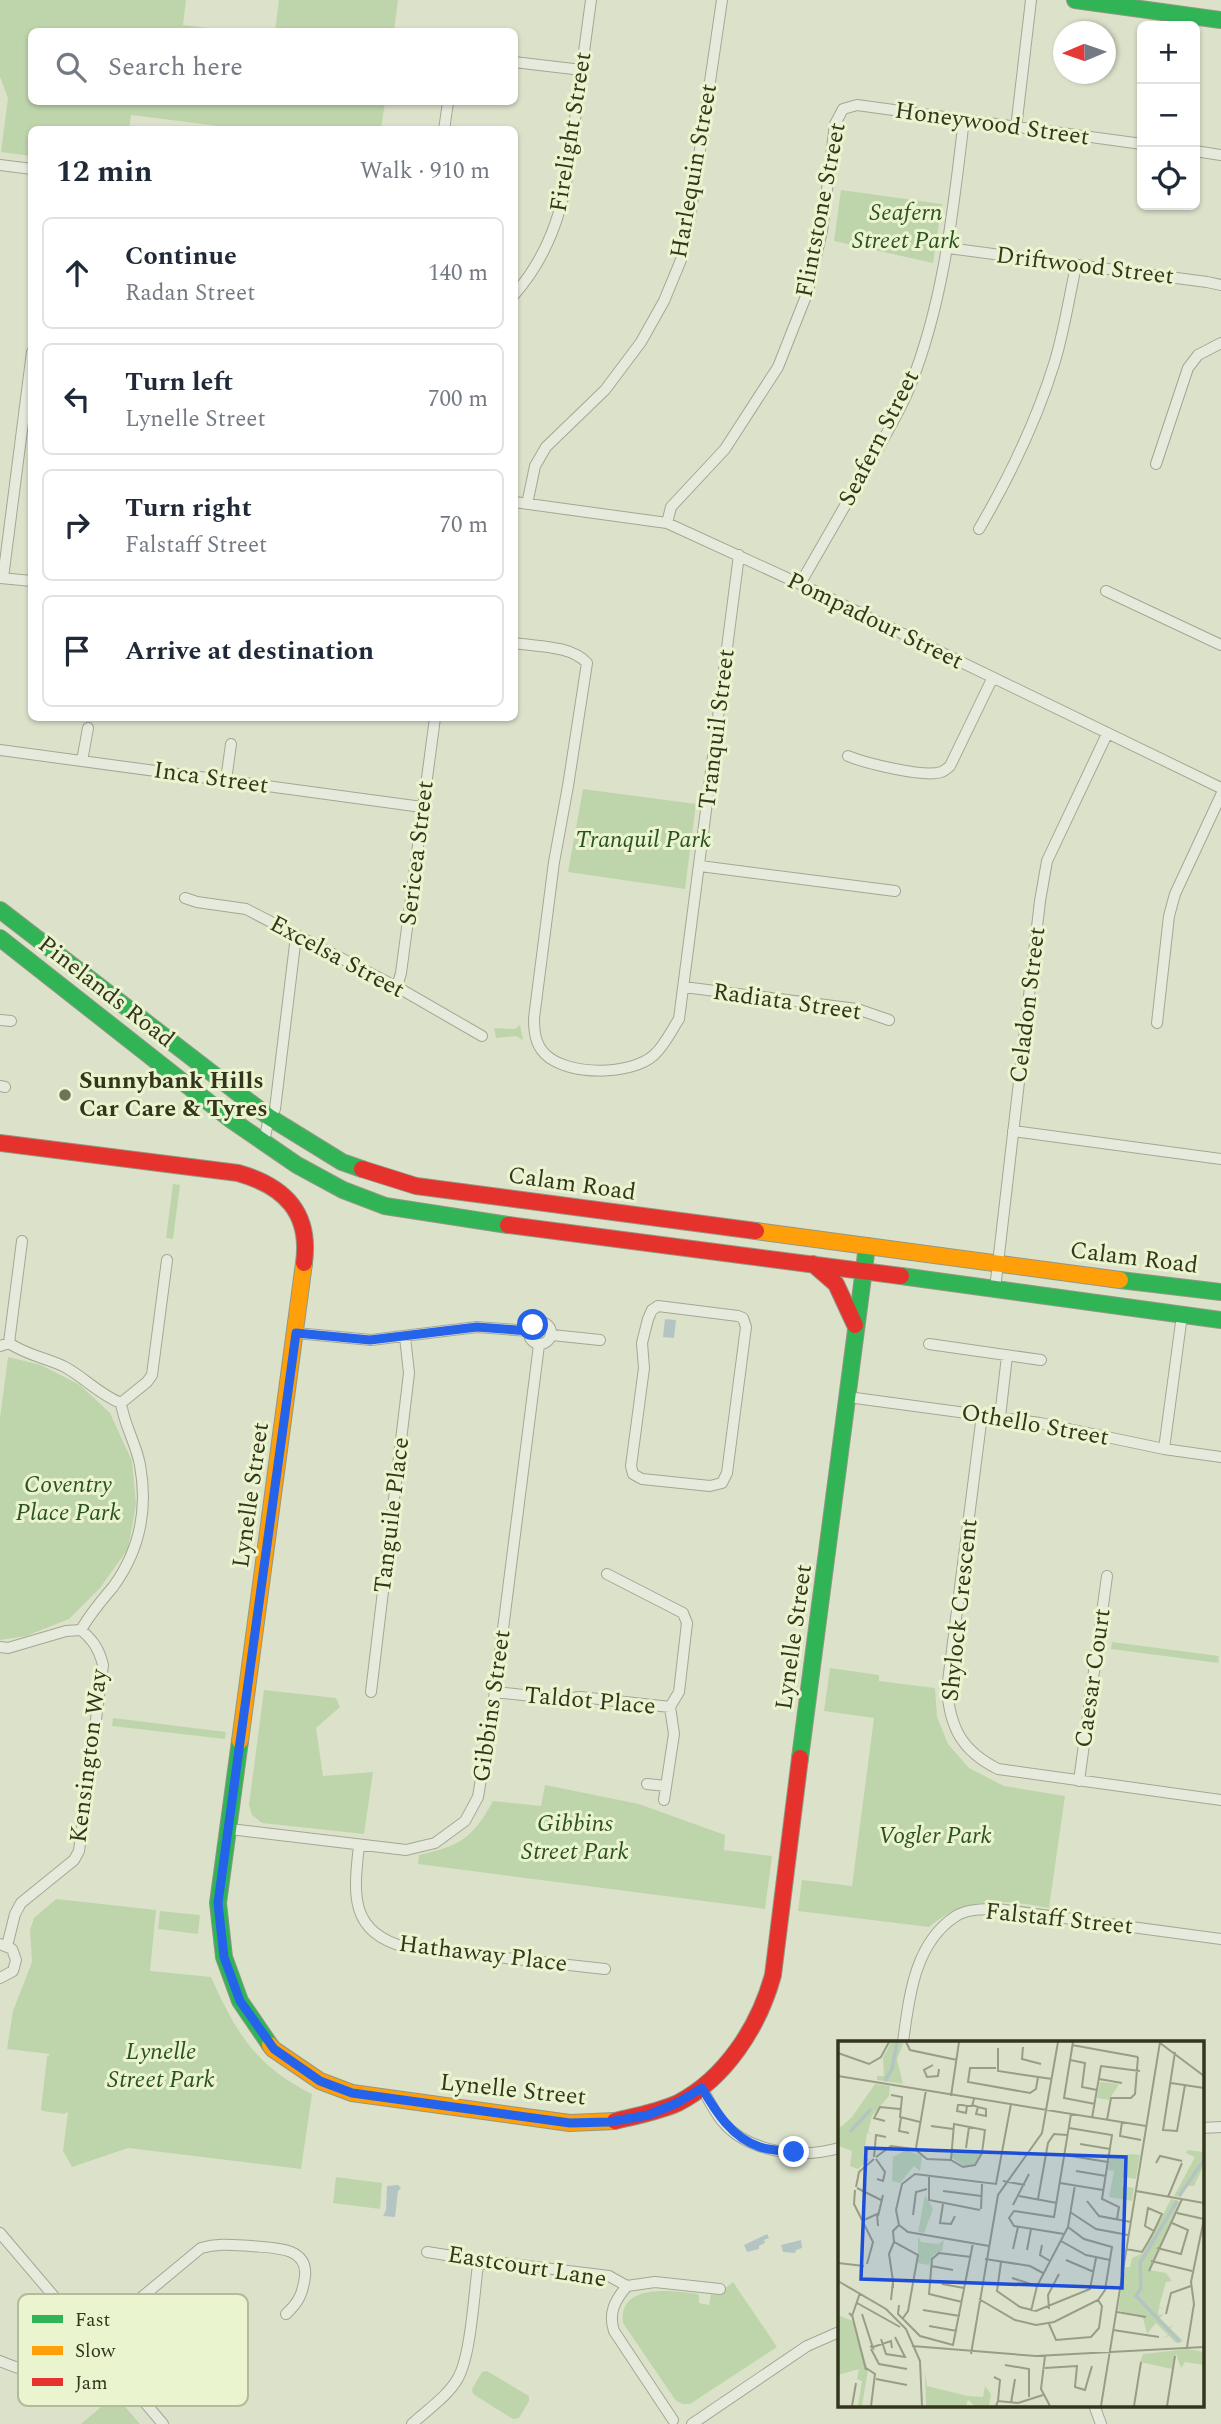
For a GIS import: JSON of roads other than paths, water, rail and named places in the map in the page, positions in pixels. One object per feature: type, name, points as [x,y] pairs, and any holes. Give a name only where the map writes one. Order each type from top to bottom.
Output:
[{"type":"main road","points":[[1075,0],[1221,20]]},
{"type":"main road","name":"Calam Road","points":[[0,910],[269,1117],[342,1162],[383,1177],[415,1185],[1221,1292]]},
{"type":"main road","name":"Pinelands Road","points":[[0,938],[230,1119],[315,1177],[373,1202],[421,1213],[482,1222]]},
{"type":"main road","name":"Lynelle Street","points":[[0,1143],[238,1173],[256,1178],[279,1192],[290,1200],[299,1214],[306,1250],[218,1903],[224,1957],[240,2001],[274,2049],[320,2081],[352,2093],[570,2123],[609,2122],[648,2115],[677,2103],[702,2088],[731,2058],[765,2004],[773,1975],[867,1246]]},
{"type":"main road","name":"Calam Road","points":[[482,1222],[1221,1320]]},
{"type":"main road","points":[[813,1264],[836,1284],[856,1327]]},
{"type":"street","name":"Firelight Street","points":[[518,291],[532,275],[554,234],[567,187],[592,0]]},
{"type":"street","name":"Harlequin Street","points":[[527,504],[535,466],[546,446],[605,390],[641,342],[664,301],[682,255],[722,0]]},
{"type":"street","points":[[1016,128],[1031,0]]},
{"type":"street","points":[[518,62],[582,70]]},
{"type":"street","points":[[445,126],[448,105]]},
{"type":"street","name":"Honeywood Street","points":[[843,109],[858,106],[1137,143]]},
{"type":"street","name":"Flintstone Street","points":[[667,523],[671,507],[725,449],[778,367],[808,291],[822,231],[835,124],[843,109]]},
{"type":"street","name":"Seafern Street","points":[[800,584],[908,391],[936,306],[948,248],[964,119]]},
{"type":"street","points":[[1200,152],[1221,155]]},
{"type":"street","points":[[0,165],[28,168]]},
{"type":"street","name":"Driftwood Street","points":[[948,248],[1221,285]]},
{"type":"street","points":[[979,529],[1003,487],[1030,429],[1055,361],[1076,266]]},
{"type":"street","points":[[1156,464],[1188,368],[1198,355],[1221,343]]},
{"type":"street","points":[[28,381],[1,578],[28,581]]},
{"type":"street","name":"Pompadour Street","points":[[518,503],[667,523],[800,584],[1221,788]]},
{"type":"street","name":"Tranquil Street","points":[[518,644],[569,651],[578,654],[587,663],[554,862],[534,1018],[537,1043],[545,1054],[568,1066],[602,1070],[636,1066],[653,1056],[679,1019],[739,555]]},
{"type":"street","points":[[1106,591],[1221,645]]},
{"type":"street","points":[[848,756],[867,764],[928,774],[942,772],[950,766],[992,679]]},
{"type":"street","name":"Sericea Street","points":[[397,987],[435,721]]},
{"type":"street","points":[[82,761],[88,728]]},
{"type":"street","name":"Celadon Street","points":[[995,1289],[1040,901],[1047,861],[1107,734]]},
{"type":"street","points":[[226,780],[232,744]]},
{"type":"street","name":"Inca Street","points":[[0,750],[422,807]]},
{"type":"street","points":[[1157,1023],[1169,916],[1175,894],[1221,795]]},
{"type":"street","points":[[700,866],[895,891]]},
{"type":"street","name":"Excelsa Street","points":[[185,898],[246,909],[397,987],[482,1036]]},
{"type":"street","points":[[264,1142],[269,1117],[275,1110],[296,936]]},
{"type":"street","name":"Radiata Street","points":[[684,987],[857,1009],[889,1020]]},
{"type":"street","points":[[1013,1131],[1221,1159]]},
{"type":"street","points":[[22,1241],[4,1344],[64,1367],[88,1382],[106,1398],[121,1403]]},
{"type":"street","points":[[121,1403],[152,1375],[167,1260]]},
{"type":"street","points":[[658,1306],[738,1315],[743,1318],[746,1326],[731,1446],[727,1473],[722,1483],[710,1486],[642,1479],[633,1474],[631,1466],[644,1368],[642,1343],[648,1319],[652,1310],[658,1306]]},
{"type":"street","points":[[1164,1449],[1182,1315]]},
{"type":"street","points":[[529,1331],[533,1325],[544,1322],[550,1327],[552,1335]]},
{"type":"street","points":[[296,1333],[370,1340],[477,1327],[529,1331]]},
{"type":"street","points":[[529,1331],[532,1340],[539,1345],[546,1343],[552,1335]]},
{"type":"street","points":[[552,1335],[600,1340]]},
{"type":"street","name":"Tanguile Place","points":[[371,1692],[409,1373],[405,1337]]},
{"type":"street","points":[[929,1344],[1041,1360]]},
{"type":"street","name":"Gibbins Street","points":[[230,1829],[406,1850],[435,1843],[465,1821],[478,1797],[495,1692],[539,1345]]},
{"type":"street","points":[[1000,1418],[1007,1356]]},
{"type":"street","name":"Othello Street","points":[[848,1397],[1040,1423],[1164,1449],[1221,1457]]},
{"type":"street","points":[[0,1647],[66,1631],[81,1630],[125,1568],[137,1543],[143,1513],[143,1486],[139,1462],[123,1420],[121,1403]]},
{"type":"street","name":"Shylock Crescent","points":[[982,1415],[947,1689],[949,1715],[960,1739],[981,1761],[1015,1773],[1221,1800]]},
{"type":"street","name":"Taldot Place","points":[[495,1692],[560,1699],[581,1697],[670,1707],[679,1692],[687,1623],[683,1613],[607,1573]]},
{"type":"street","name":"Caesar Court","points":[[1079,1781],[1107,1576]]},
{"type":"street","name":"Kensington Way","points":[[0,1978],[9,1975],[16,1966],[15,1954],[4,1945],[15,1914],[22,1903],[74,1860],[79,1850],[103,1665],[99,1651],[81,1630]]},
{"type":"street","points":[[664,1800],[674,1734],[670,1707]]},
{"type":"street","points":[[647,1784],[666,1786]]},
{"type":"street","name":"Hathaway Place","points":[[359,1845],[354,1890],[360,1914],[373,1931],[389,1942],[405,1947],[605,1969]]},
{"type":"street","name":"Falstaff Street","points":[[903,2041],[910,1993],[919,1962],[937,1932],[957,1915],[975,1910],[998,1909],[1221,1939]]},
{"type":"street","points":[[702,2088],[723,2122],[759,2147],[824,2153],[838,2148]]},
{"type":"street","points":[[0,2233],[52,2294]]},
{"type":"street","points":[[144,2294],[201,2248],[216,2243],[283,2249],[302,2258],[306,2266],[303,2292],[298,2303],[286,2314]]},
{"type":"street","name":"Eastcourt Lane","points":[[427,2252],[465,2258],[478,2265],[496,2262],[609,2276],[626,2286]]},
{"type":"street","points":[[412,2424],[450,2389],[459,2377],[465,2361],[478,2265]]},
{"type":"street","points":[[720,2289],[655,2282],[626,2286],[614,2304],[612,2327],[671,2422],[681,2417],[692,2424],[779,2363],[807,2346],[838,2332]]},
{"type":"street","points":[[0,2361],[18,2368]]},
{"type":"street","points":[[148,2406],[163,2424]]},
{"type":"street","points":[[1090,2406],[1101,2424]]},
{"type":"place","name":"Sunnybank Hills Car Care & Tyres","points":[[65,1095]]},
{"type":"park label","name":"Seafern Street Park","points":[[906,227]]},
{"type":"park label","name":"Tranquil Park","points":[[643,840]]},
{"type":"park label","name":"Coventry Place Park","points":[[68,1499]]},
{"type":"park label","name":"Vogler Park","points":[[935,1836]]},
{"type":"park label","name":"Gibbins Street Park","points":[[575,1838]]},
{"type":"park label","name":"Lynelle Street Park","points":[[161,2066]]}]
